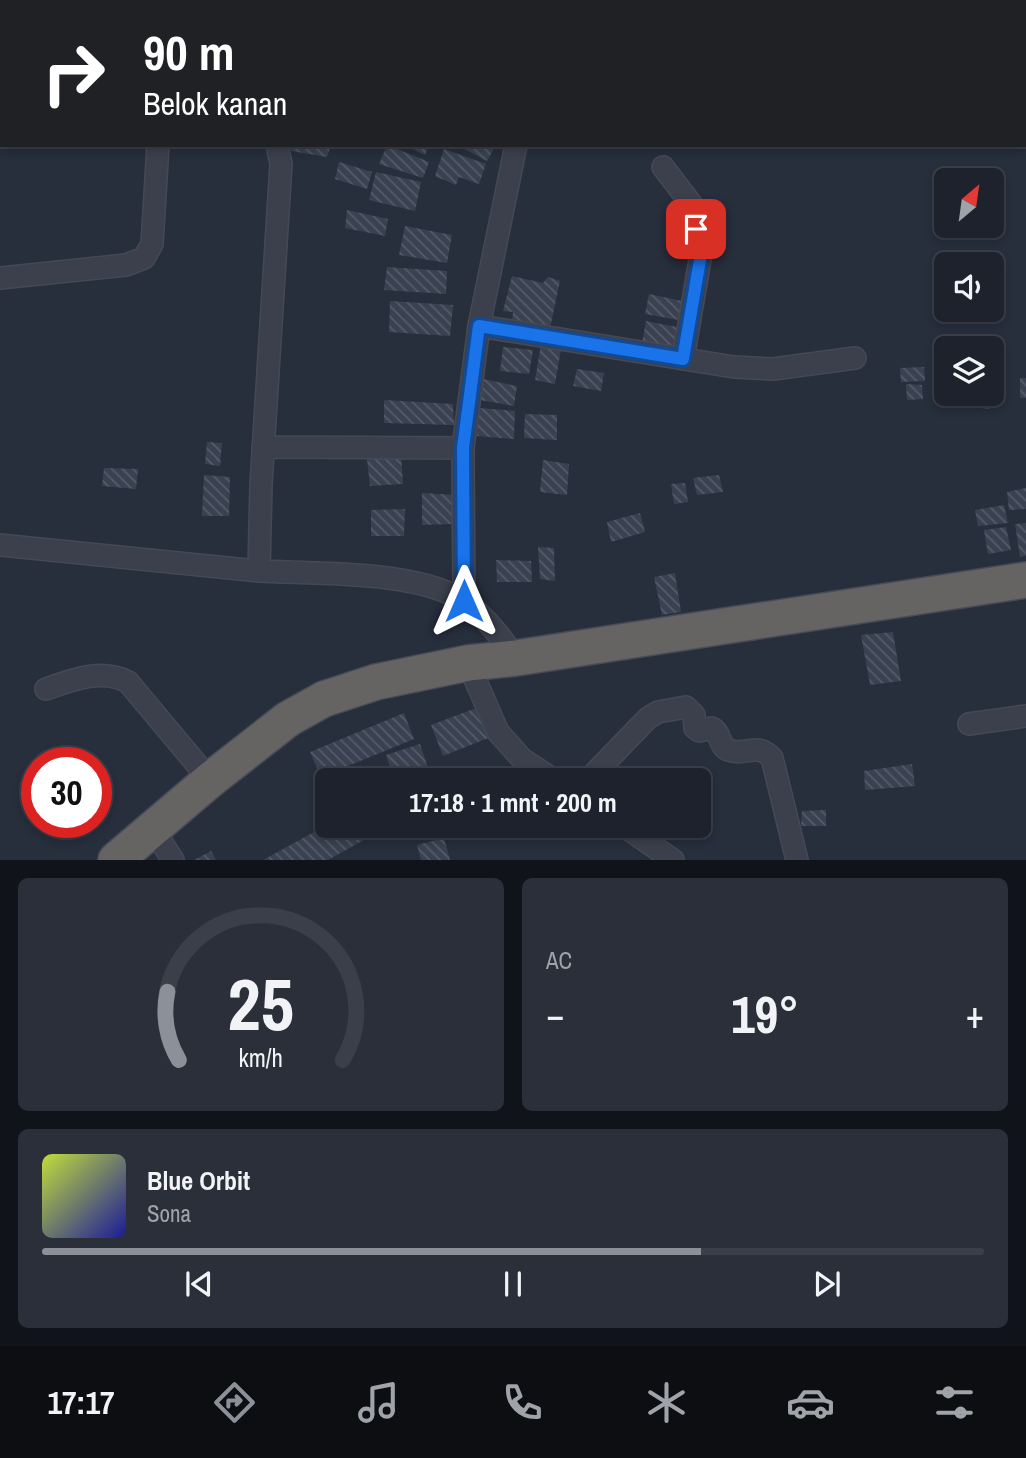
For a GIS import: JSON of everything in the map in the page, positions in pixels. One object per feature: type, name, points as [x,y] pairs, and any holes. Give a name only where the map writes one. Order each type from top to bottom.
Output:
[{"type":"highway","points":[[116,859],[288,719],[324,699],[376,682],[468,663],[516,658],[1026,580]]},
{"type":"street","points":[[0,278],[126,265],[144,258],[152,244],[158,147]]},
{"type":"street","points":[[259,571],[263,447],[281,164],[277,147]]},
{"type":"street","points":[[464,601],[463,448],[479,326],[516,147]]},
{"type":"street","points":[[663,167],[692,205],[701,254],[683,359]]},
{"type":"street","points":[[479,326],[734,367],[773,369],[855,358]]},
{"type":"street","points":[[263,447],[463,448]]},
{"type":"street","points":[[0,545],[259,571],[412,581],[443,590],[464,601],[485,619],[516,658]]},
{"type":"street","points":[[468,663],[498,732],[522,760],[535,768]]},
{"type":"street","points":[[46,689],[94,675],[120,678],[128,682],[210,780]]},
{"type":"street","points":[[600,768],[648,718],[658,712],[686,707],[694,715],[695,728],[699,731],[712,728],[718,732],[723,747],[728,750],[747,752],[756,749],[765,751],[772,758],[797,859]]},
{"type":"street","points":[[969,724],[1026,716]]},
{"type":"street","points":[[152,828],[173,859]]},
{"type":"street","points":[[642,838],[673,859]]},
{"type":"building","points":[[292,147],[330,147],[327,157],[291,151]]},
{"type":"building","points":[[386,147],[429,162],[423,178],[379,164]]},
{"type":"building","points":[[408,147],[428,147],[425,155]]},
{"type":"building","points":[[461,147],[495,147],[487,161]]},
{"type":"building","points":[[444,149],[486,164],[479,184],[459,177],[456,185],[435,176]]},
{"type":"building","points":[[339,162],[372,172],[367,189],[335,179]]},
{"type":"building","points":[[376,172],[421,182],[415,211],[369,200]]},
{"type":"building","points":[[347,210],[388,219],[385,236],[345,228]]},
{"type":"building","points":[[405,226],[452,235],[447,263],[399,255]]},
{"type":"building","points":[[387,267],[447,271],[446,294],[384,290]]},
{"type":"building","points":[[512,276],[543,283],[548,277],[560,281],[550,328],[512,320],[513,312],[503,311]]},
{"type":"building","points":[[649,294],[682,301],[679,320],[645,314]]},
{"type":"building","points":[[390,301],[453,305],[450,336],[389,332]]},
{"type":"building","points":[[646,321],[677,327],[675,349],[642,343]]},
{"type":"building","points":[[541,344],[561,349],[555,384],[535,380]]},
{"type":"building","points":[[503,347],[533,350],[529,374],[500,371]]},
{"type":"building","points":[[924,367],[925,381],[901,382],[900,368]]},
{"type":"building","points":[[577,369],[604,373],[601,391],[573,386]]},
{"type":"building","points":[[1020,378],[1026,378],[1026,398],[1020,398]]},
{"type":"building","points":[[483,379],[517,386],[514,406],[480,400]]},
{"type":"building","points":[[906,384],[922,385],[923,399],[907,400]]},
{"type":"building","points":[[384,400],[453,404],[454,425],[384,423]]},
{"type":"building","points":[[970,406],[990,406],[990,409]]},
{"type":"building","points":[[479,408],[515,411],[514,439],[477,436]]},
{"type":"building","points":[[525,414],[557,415],[557,440],[524,438]]},
{"type":"building","points":[[207,442],[222,443],[220,466],[205,464]]},
{"type":"building","points":[[401,456],[403,484],[370,486],[367,459]]},
{"type":"building","points":[[543,460],[569,464],[567,495],[540,492]]},
{"type":"building","points":[[104,468],[138,469],[136,489],[102,486]]},
{"type":"building","points":[[204,475],[230,477],[229,516],[202,516]]},
{"type":"building","points":[[719,475],[723,492],[697,495],[693,478]]},
{"type":"building","points":[[685,483],[688,502],[674,504],[671,484]]},
{"type":"building","points":[[1026,488],[1026,509],[1009,510],[1007,492]]},
{"type":"building","points":[[422,493],[456,495],[454,524],[422,525]]},
{"type":"building","points":[[1004,505],[1008,523],[978,526],[975,510]]},
{"type":"building","points":[[405,509],[404,536],[371,536],[371,510]]},
{"type":"building","points":[[640,513],[645,532],[611,542],[607,522]]},
{"type":"building","points":[[1026,523],[1026,556],[1020,557],[1015,524]]},
{"type":"building","points":[[1006,527],[1011,550],[988,554],[984,530]]},
{"type":"building","points":[[538,547],[554,548],[555,581],[540,579]]},
{"type":"building","points":[[496,560],[531,561],[532,582],[497,582]]},
{"type":"building","points":[[675,573],[681,612],[662,615],[654,577]]},
{"type":"building","points":[[893,632],[901,681],[870,685],[861,635]]},
{"type":"building","points":[[479,707],[491,737],[443,756],[431,725]]},
{"type":"building","points":[[404,713],[414,739],[343,768],[317,768],[310,752]]},
{"type":"building","points":[[420,744],[428,768],[390,768],[386,755]]},
{"type":"building","points":[[912,764],[915,786],[865,790],[864,771]]},
{"type":"building","points":[[826,810],[826,826],[801,826],[802,811]]},
{"type":"building","points":[[315,832],[315,838],[367,838],[328,860],[263,860]]},
{"type":"building","points":[[444,838],[450,860],[421,860],[417,845]]},
{"type":"building","points":[[211,851],[216,860],[194,860]]},
{"type":"route","points":[[464,601],[463,448],[479,326],[683,359],[701,254],[696,229]]}]
